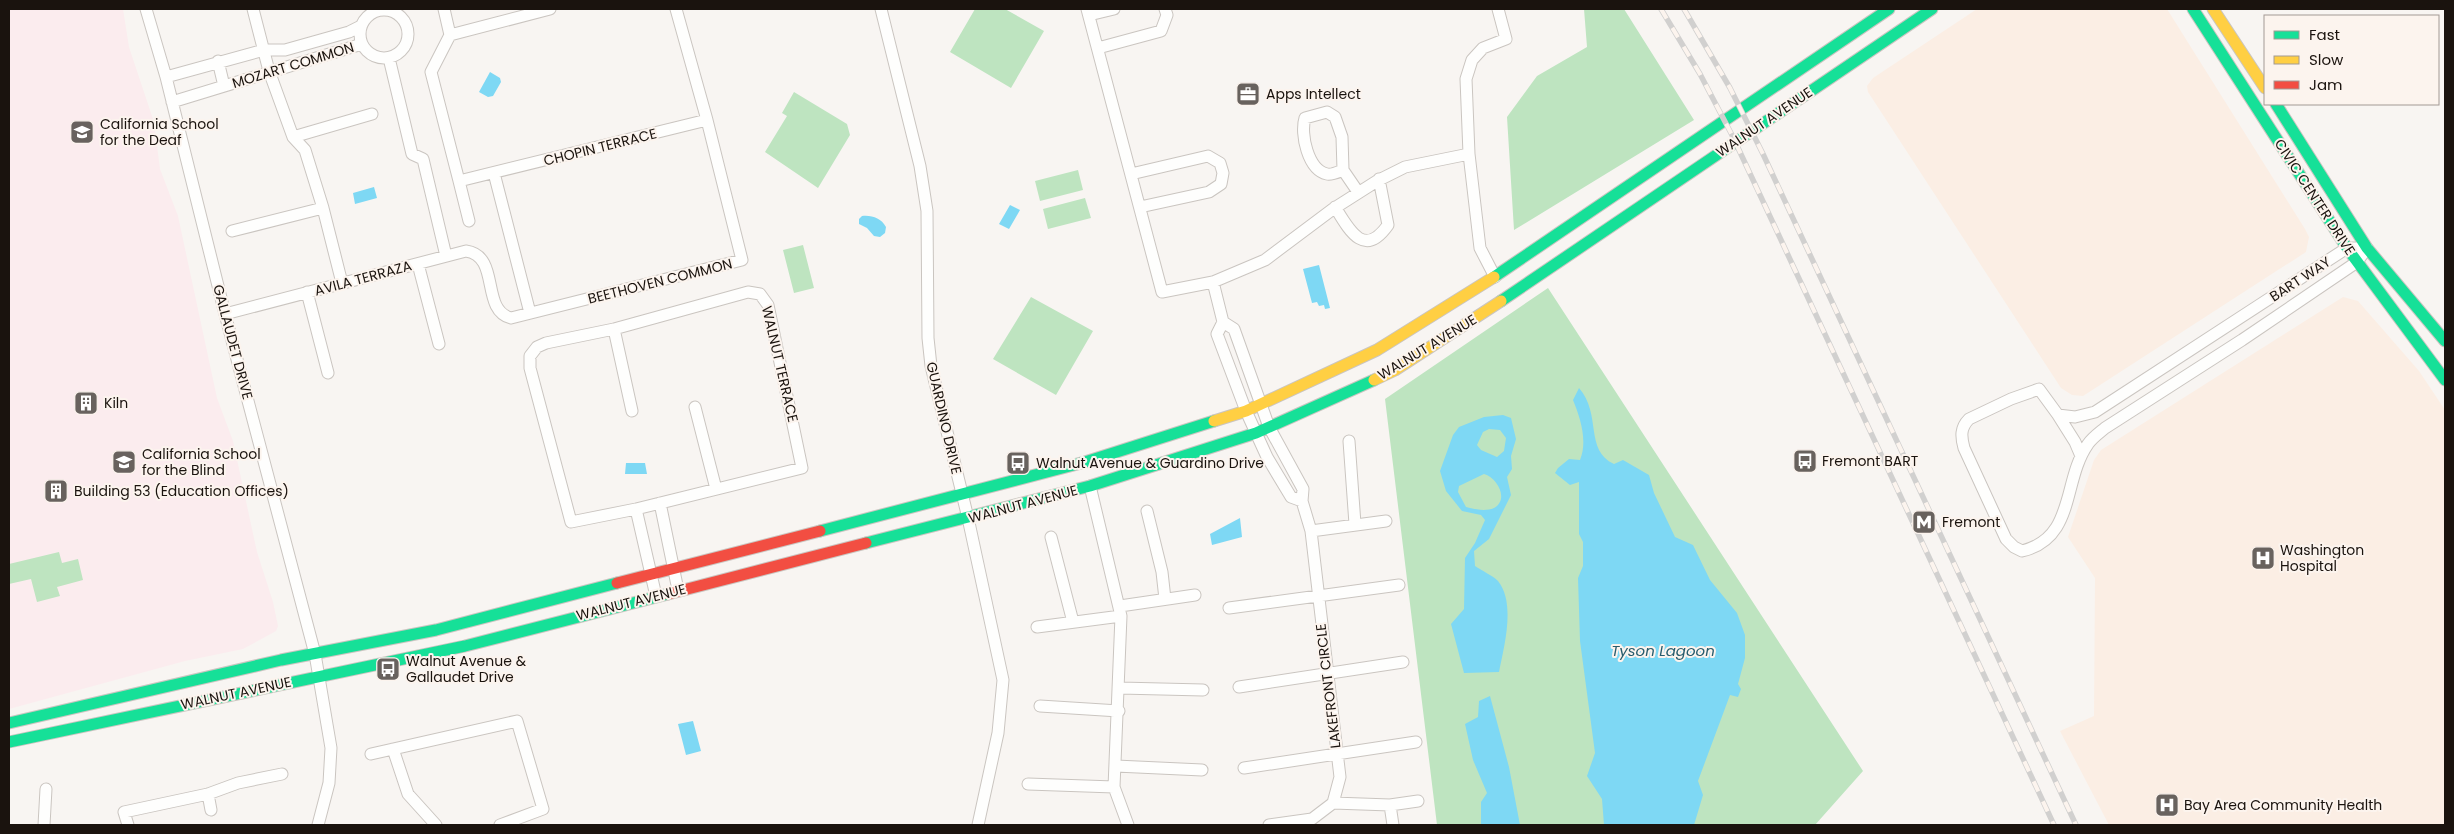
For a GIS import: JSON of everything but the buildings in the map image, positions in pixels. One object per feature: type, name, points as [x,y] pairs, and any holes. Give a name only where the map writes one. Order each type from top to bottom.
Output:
[{"type":"main road","name":"WALNUT AVENUE","points":[[9,723],[314,654],[436,630],[1085,462],[1246,411],[1377,350],[1495,277],[1889,9]]},
{"type":"main road","name":"WALNUT AVENUE","points":[[9,742],[319,675],[465,646],[1090,486],[1256,433],[1395,370],[1496,305],[1932,9]]},
{"type":"main road","name":"CIVIC CENTER DRIVE","points":[[2193,9],[2356,262],[2445,380]]},
{"type":"main road","points":[[2213,9],[2264,86]]},
{"type":"main road","name":"CIVIC CENTER DRIVE","points":[[2277,105],[2367,248],[2445,341]]},
{"type":"street","name":"GALLAUDET DRIVE","points":[[146,9],[166,77],[225,314],[319,675],[328,722],[331,766],[329,783],[318,825]]},
{"type":"street","points":[[253,9],[269,71],[293,137],[305,150],[323,208],[342,283]]},
{"type":"street","points":[[444,9],[450,35],[431,72],[469,221]]},
{"type":"street","points":[[450,35],[550,9]]},
{"type":"street","name":"BEETHOVEN COMMON","points":[[530,313],[742,260],[707,120],[676,9]]},
{"type":"street","name":"GUARDINO DRIVE","points":[[881,9],[920,166],[927,210],[928,338],[931,366],[968,518],[1003,680],[998,733],[978,825]]},
{"type":"street","points":[[1114,9],[1088,12],[1162,292],[1213,282],[1265,260],[1335,207],[1379,179],[1405,167],[1469,154]]},
{"type":"street","points":[[1098,48],[1161,31],[1167,15],[1164,9]]},
{"type":"street","points":[[1495,277],[1480,248],[1469,154],[1466,79],[1472,60],[1483,48],[1506,40],[1498,9]]},
{"type":"street","points":[[378,10],[385,10],[399,16],[407,29],[408,36],[402,50],[389,58],[373,56],[362,44],[361,26],[365,19],[378,10]]},
{"type":"street","name":"MOZART COMMON","points":[[166,77],[218,61],[264,50],[285,50],[349,32],[361,26]]},
{"type":"street","name":"MOZART COMMON","points":[[172,102],[362,44]]},
{"type":"street","points":[[389,58],[412,154],[423,160],[446,256]]},
{"type":"street","name":"MOZART COMMON","points":[[218,61],[224,86]]},
{"type":"street","points":[[1343,170],[1329,175],[1318,170],[1313,164],[1302,127],[1305,118],[1327,112],[1335,117],[1342,137],[1343,170],[1358,192]]},
{"type":"street","points":[[293,137],[372,114]]},
{"type":"street","name":"CHOPIN TERRACE","points":[[494,173],[707,120]]},
{"type":"street","points":[[1131,174],[1208,156],[1220,163],[1223,173],[1221,184],[1209,192],[1140,207]]},
{"type":"street","points":[[459,181],[494,173],[530,313]]},
{"type":"street","points":[[1335,207],[1352,234],[1365,241],[1372,240],[1381,235],[1388,225],[1379,179]]},
{"type":"street","points":[[232,232],[323,208]]},
{"type":"street","points":[[2347,248],[2367,248]]},
{"type":"street","name":"BART WAY","points":[[2058,415],[2075,417],[2095,412],[2347,248]]},
{"type":"street","name":"BART WAY","points":[[2081,456],[2075,442],[2039,389],[1969,419],[1963,425],[1961,436],[1964,448],[2006,539],[2014,547],[2022,551],[2031,548],[2044,542],[2052,535],[2068,498],[2081,456],[2088,443],[2105,428],[2242,340],[2356,262],[2367,248]]},
{"type":"street","name":"AVILA TERRAZA","points":[[225,314],[466,251],[473,252],[481,257],[498,309],[504,316],[511,318],[530,313]]},
{"type":"street","name":"AVILA TERRAZA","points":[[418,264],[439,344]]},
{"type":"street","points":[[1213,282],[1223,322],[1216,334],[1246,411],[1281,483],[1291,497],[1302,501]]},
{"type":"street","name":"AVILA TERRAZA","points":[[307,292],[328,373]]},
{"type":"street","name":"WALNUT TERRACE","points":[[748,292],[760,294],[765,298],[768,305],[802,468],[716,489],[636,509],[571,522],[530,368],[530,356],[537,347],[546,343],[614,330],[748,292]]},
{"type":"street","name":"LAKEFRONT CIRCLE","points":[[1223,322],[1234,329],[1269,427],[1293,474],[1303,489],[1302,501],[1311,531],[1326,674],[1340,777],[1333,803]]},
{"type":"street","points":[[614,330],[632,411]]},
{"type":"street","points":[[695,407],[716,489]]},
{"type":"street","points":[[1348,441],[1355,524]]},
{"type":"street","points":[[1090,486],[1120,611],[1120,688],[1114,787],[1128,825]]},
{"type":"street","points":[[660,503],[678,590]]},
{"type":"street","points":[[636,509],[656,596]]},
{"type":"street","points":[[1147,511],[1162,572],[1165,599]]},
{"type":"street","points":[[1311,531],[1386,521]]},
{"type":"street","points":[[1051,537],[1073,622]]},
{"type":"street","points":[[1229,608],[1398,585]]},
{"type":"street","points":[[1038,627],[1073,622],[1165,599],[1195,595]]},
{"type":"street","points":[[1239,687],[1403,662]]},
{"type":"street","points":[[1120,688],[1203,690]]},
{"type":"street","points":[[1040,706],[1119,711]]},
{"type":"street","points":[[371,754],[517,721],[543,809],[500,825]]},
{"type":"street","points":[[1244,768],[1416,742]]},
{"type":"street","points":[[393,749],[408,794],[436,825]]},
{"type":"street","points":[[1116,766],[1202,770]]},
{"type":"street","points":[[128,825],[124,812],[208,794],[238,783],[282,774]]},
{"type":"street","points":[[1028,784],[1114,787]]},
{"type":"street","points":[[44,825],[46,789]]},
{"type":"street","points":[[208,794],[212,810]]},
{"type":"street","points":[[1269,825],[1313,822],[1333,803],[1390,806],[1418,802]]},
{"type":"street","points":[[1390,806],[1392,825]]},
{"type":"shaded area","name":"California School for the Blind","points":[[9,9],[123,9],[129,47],[154,122],[160,169],[178,216],[217,398],[233,441],[257,552],[273,602],[278,626],[276,631],[243,649],[185,661],[9,709]]},
{"type":"shaded area","points":[[1977,9],[2167,9],[2305,229],[2309,237],[2306,252],[2083,396],[2072,395],[2061,388],[1868,92],[1867,86],[1873,78]]},
{"type":"shaded area","name":"Washington Hospital","points":[[2343,297],[2358,301],[2419,371],[2445,410],[2445,825],[2109,825],[2060,731],[2094,716],[2095,578],[2068,537],[2094,460],[2101,450]]},
{"type":"green space","points":[[975,9],[1005,9],[1044,31],[1011,88],[950,52]]},
{"type":"green space","points":[[1584,9],[1624,9],[1694,120],[1514,230],[1507,117],[1537,76],[1587,47]]},
{"type":"green space","points":[[794,92],[847,124],[850,135],[818,188],[765,152],[787,116],[782,113]]},
{"type":"green space","points":[[1078,170],[1083,190],[1040,201],[1035,181]]},
{"type":"green space","points":[[1085,198],[1091,218],[1048,229],[1043,209]]},
{"type":"green space","points":[[803,245],[814,288],[794,293],[783,250]]},
{"type":"green space","points":[[1548,288],[1863,771],[1815,825],[1437,825],[1385,399]]},
{"type":"green space","points":[[1031,297],[1093,331],[1056,395],[993,359]]},
{"type":"green space","points":[[59,552],[62,563],[78,559],[83,580],[57,587],[60,596],[37,602],[31,579],[9,584],[9,564]]},
{"type":"water","points":[[490,72],[500,78],[501,82],[493,96],[488,97],[479,92]]},
{"type":"water","points":[[374,187],[377,198],[355,204],[353,193]]},
{"type":"water","points":[[1010,205],[1020,210],[1009,229],[999,224]]},
{"type":"water","points":[[862,216],[879,219],[886,227],[885,233],[880,237],[874,236],[867,228],[859,224],[859,219]]},
{"type":"water","points":[[1319,265],[1330,308],[1325,309],[1324,305],[1319,306],[1317,302],[1312,303],[1303,269]]},
{"type":"water","name":"Tyson Lagoon","points":[[1579,388],[1586,398],[1590,409],[1599,450],[1605,458],[1614,464],[1623,460],[1649,475],[1654,493],[1675,537],[1693,545],[1710,580],[1737,613],[1745,635],[1745,658],[1738,684],[1741,689],[1738,697],[1730,695],[1698,781],[1703,795],[1694,825],[1604,825],[1602,799],[1587,776],[1595,753],[1580,641],[1578,578],[1583,566],[1583,542],[1579,534],[1579,482],[1570,485],[1555,473],[1569,459],[1580,460],[1582,453],[1582,429],[1573,400]]},
{"type":"water","points":[[1503,415],[1511,418],[1516,439],[1511,456],[1512,469],[1507,477],[1511,495],[1489,539],[1474,551],[1475,566],[1496,579],[1503,590],[1508,613],[1499,672],[1464,673],[1451,624],[1464,609],[1465,558],[1475,543],[1485,520],[1481,515],[1462,511],[1446,491],[1440,471],[1453,435],[1459,427],[1484,417]],"holes":[[[1489,429],[1500,430],[1506,438],[1504,451],[1497,457],[1481,450],[1477,445],[1483,432]],[[1484,474],[1497,484],[1500,489],[1501,500],[1494,508],[1487,510],[1466,507],[1458,492],[1459,486]]]},
{"type":"water","points":[[626,463],[645,463],[647,474],[625,474]]},
{"type":"water","points":[[1240,518],[1242,537],[1212,545],[1210,534]]},
{"type":"water","points":[[1490,696],[1509,767],[1520,825],[1481,825],[1481,802],[1487,793],[1473,760],[1465,724],[1478,717],[1479,701]]},
{"type":"water","points":[[693,721],[701,751],[686,755],[678,724]]},
{"type":"railway","points":[[1661,9],[1700,74],[1732,135],[2054,825]]},
{"type":"railway","points":[[1684,9],[1730,88],[1763,154],[2076,825]]},
{"type":"traffic: fast","points":[[1494,277],[1889,9]]},
{"type":"traffic: fast","points":[[1501,301],[1932,9]]},
{"type":"traffic: fast","points":[[2193,9],[2347,248],[2445,380]]},
{"type":"traffic: fast","points":[[2277,105],[2367,248],[2445,341]]},
{"type":"traffic: fast","points":[[866,543],[1090,486],[1256,433],[1374,380]]},
{"type":"traffic: fast","points":[[820,531],[1085,462],[1214,421]]},
{"type":"traffic: fast","points":[[9,723],[281,660],[436,630],[617,583]]},
{"type":"traffic: fast","points":[[9,742],[465,646],[668,594]]},
{"type":"traffic: slow","points":[[2213,9],[2264,86]]},
{"type":"traffic: slow","points":[[1214,421],[1246,411],[1377,350],[1494,277]]},
{"type":"traffic: slow","points":[[1374,380],[1395,370],[1501,301]]},
{"type":"traffic: jam","points":[[617,583],[820,531]]},
{"type":"traffic: jam","points":[[668,594],[866,543]]},
{"type":"place","name":"Apps Intellect","points":[[1248,94]]},
{"type":"place","name":"California School for the Deaf","points":[[82,132]]},
{"type":"place","name":"Kiln","points":[[86,403]]},
{"type":"place","name":"Fremont BART","points":[[1805,461]]},
{"type":"place","name":"California School for the Blind","points":[[124,462]]},
{"type":"place","name":"Walnut Avenue & Guardino Drive","points":[[1018,463]]},
{"type":"place","name":"Building 53 (Education Offices)","points":[[56,491]]},
{"type":"place","name":"Fremont","points":[[1924,522]]},
{"type":"place","name":"Washington Hospital","points":[[2263,558]]},
{"type":"place","name":"Walnut Avenue & Gallaudet Drive","points":[[388,669]]},
{"type":"place","name":"Bay Area Community Health","points":[[2167,805]]}]
